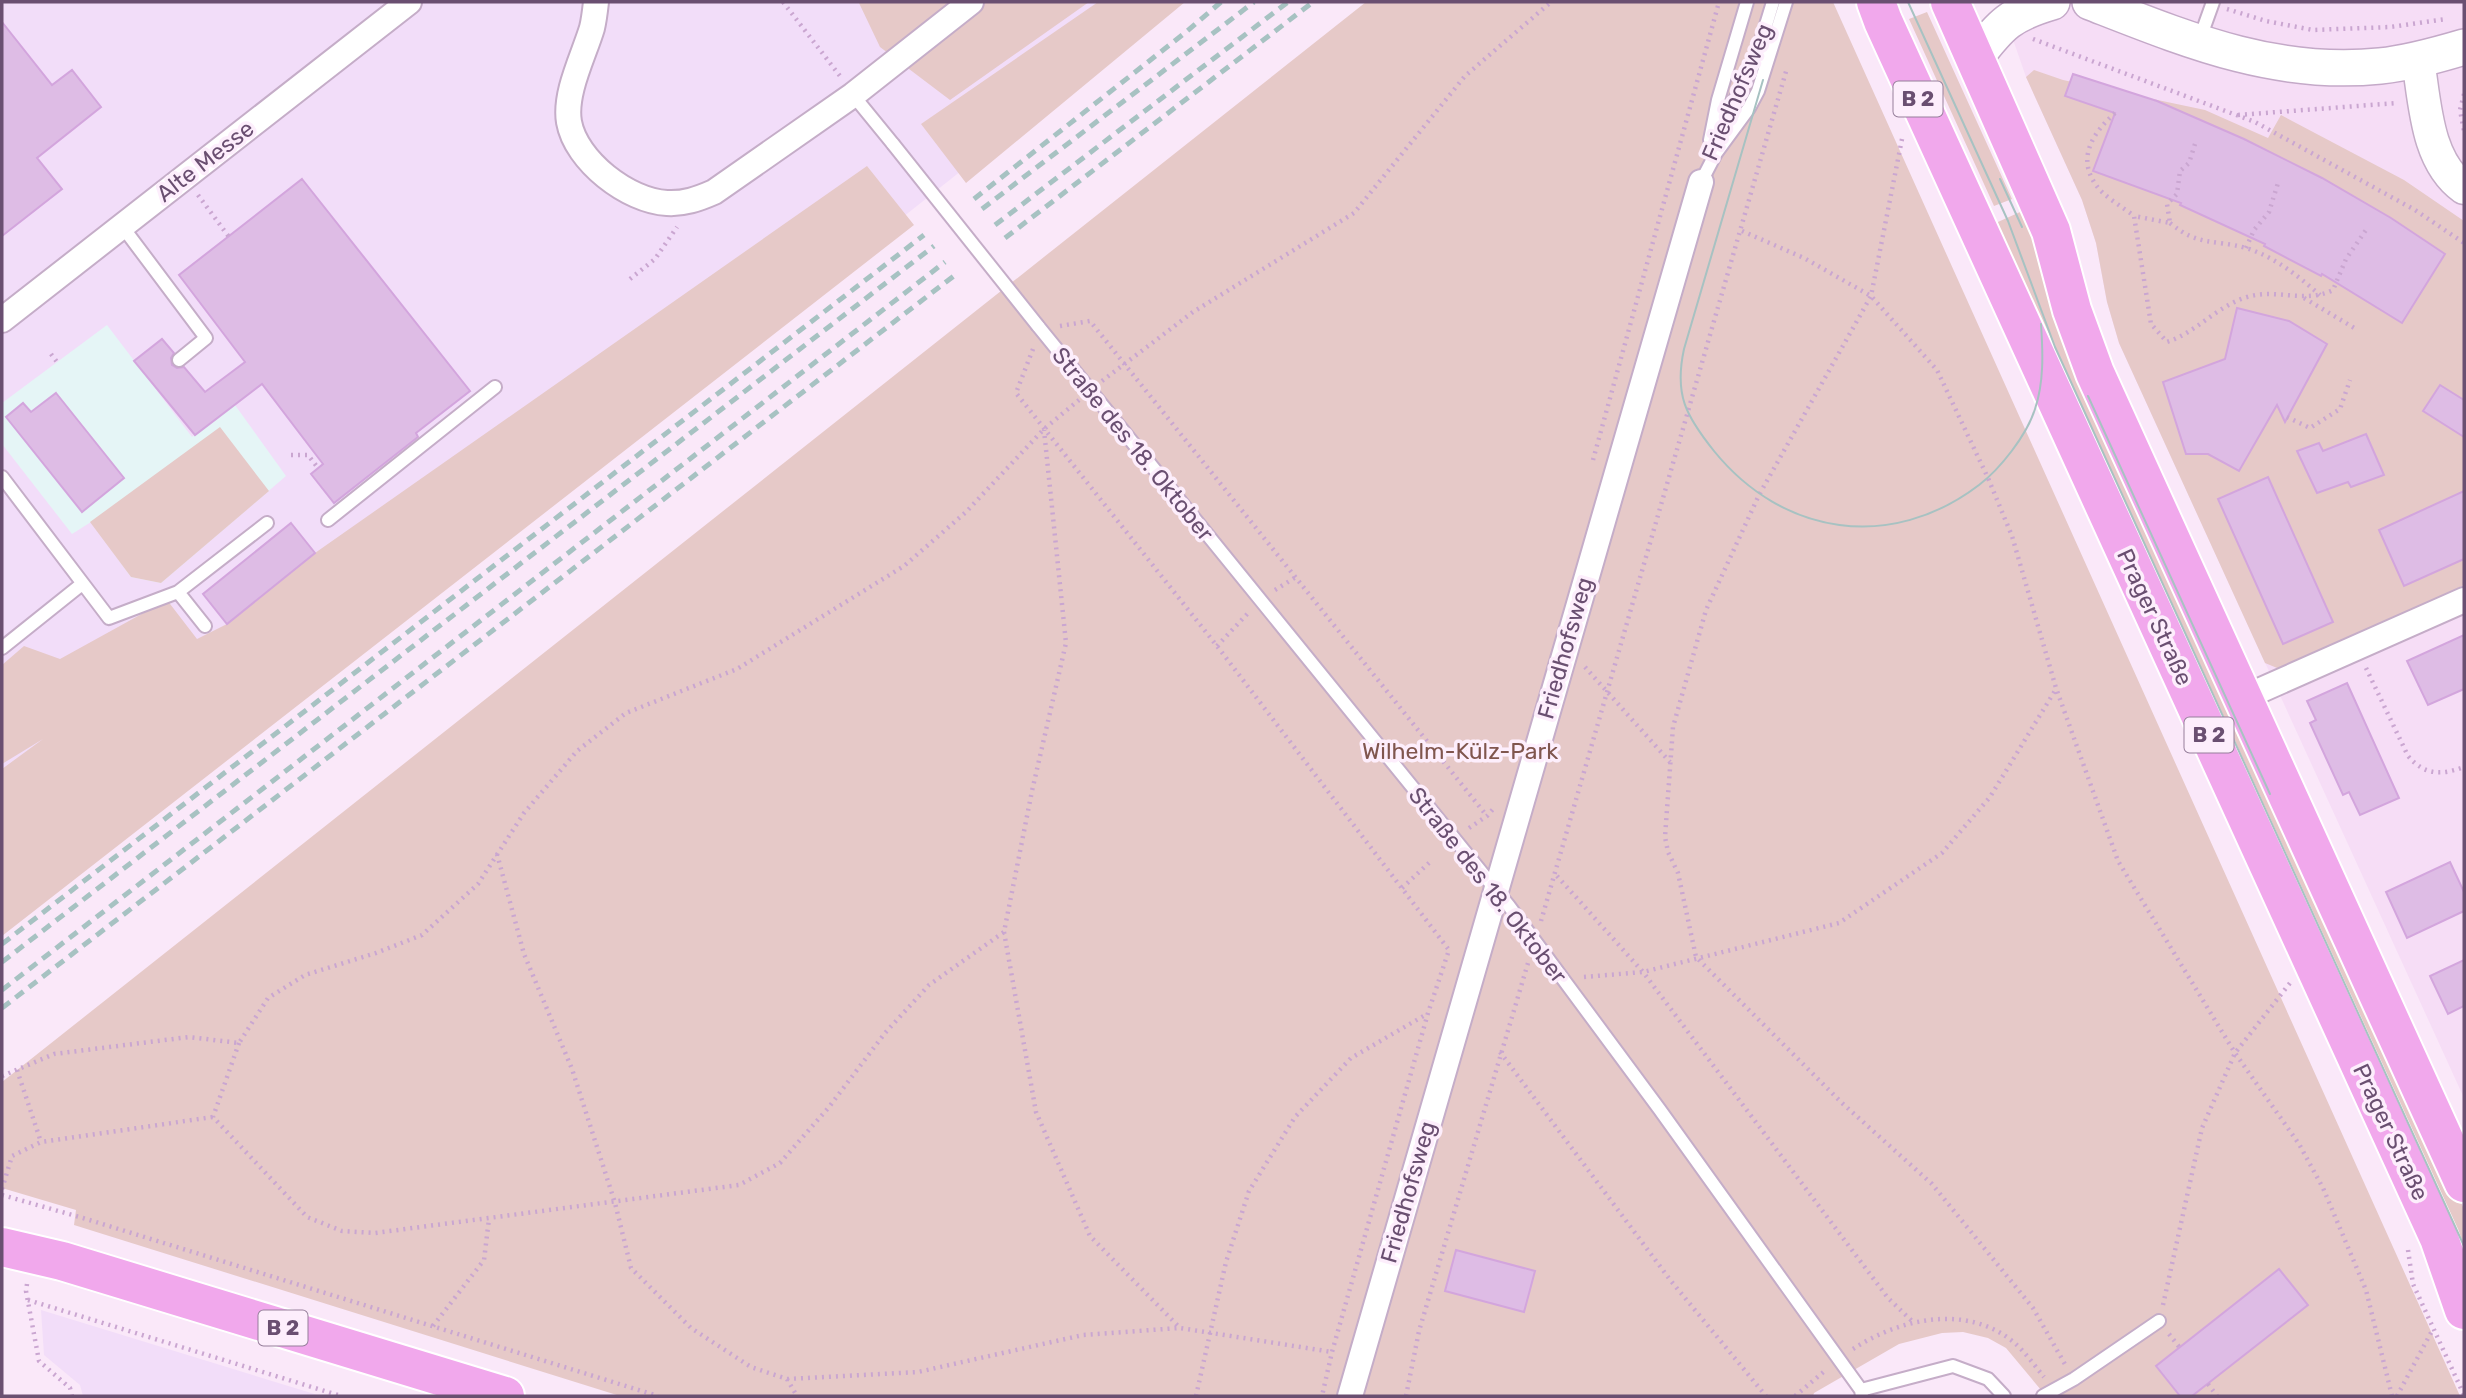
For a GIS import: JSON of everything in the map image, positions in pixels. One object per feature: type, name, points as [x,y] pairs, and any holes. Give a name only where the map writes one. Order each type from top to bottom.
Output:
[{"type":"main road","name":"Prager Straße","points":[[1876,2],[1882,21],[1961,195],[2439,1238],[2449,1319]]},
{"type":"main road","name":"Prager Straße","points":[[1950,2],[2051,231],[2072,310],[2095,373],[2464,1183]]},
{"type":"main road","points":[[1976,57],[2008,20],[2024,10],[2052,2]]},
{"type":"main road","points":[[2090,2],[2198,43],[2248,57],[2313,68],[2382,66],[2418,60],[2458,33]]},
{"type":"main road","name":"B 2","points":[[2,1229],[33,1241],[31,1254],[433,1381],[505,1396]]},
{"type":"street","name":"Alte Messe","points":[[2,320],[409,2]]},
{"type":"street","points":[[596,2],[593,26],[575,78],[569,122],[581,147],[603,175],[631,193],[668,203],[692,201],[713,192],[853,95],[971,2]]},
{"type":"street","points":[[2418,60],[2435,148],[2443,166],[2464,188]]},
{"type":"street","name":"Friedhofsweg","points":[[1350,1396],[1701,182]]},
{"type":"street","points":[[2243,698],[2464,600]]},
{"type":"lane","name":"Friedhofsweg","points":[[1701,182],[1718,100],[1746,2]]},
{"type":"lane","name":"Friedhofsweg","points":[[1701,182],[1720,129],[1754,64],[1773,2]]},
{"type":"lane","name":"Friedhofsweg","points":[[1701,182],[1724,142],[1749,108],[1763,80],[1786,2]]},
{"type":"lane","points":[[2198,43],[2212,3]]},
{"type":"lane","name":"Straße des 18. Oktober","points":[[853,95],[1089,391],[1496,890],[1660,1110],[1862,1393]]},
{"type":"lane","points":[[122,226],[206,338],[179,360]]},
{"type":"lane","points":[[328,520],[495,387]]},
{"type":"lane","points":[[2,477],[109,618],[178,592],[267,523]]},
{"type":"lane","points":[[2,648],[82,584]]},
{"type":"lane","points":[[178,592],[205,626]]},
{"type":"lane","points":[[2043,1396],[2074,1379],[2159,1321]]},
{"type":"lane","points":[[1862,1393],[1953,1366],[1988,1379],[2004,1396]]},
{"type":"path","points":[[783,2],[830,62]]},
{"type":"path","points":[[213,1116],[239,1043],[268,998],[306,975],[422,935],[478,884],[524,813],[577,751],[626,713],[737,669],[904,566],[966,512],[1044,429],[1123,364],[1193,312],[1354,213],[1465,76],[1550,2]]},
{"type":"path","points":[[1591,467],[1719,2]]},
{"type":"path","points":[[2212,3],[2266,21],[2313,30],[2390,27],[2458,33]]},
{"type":"path","points":[[2031,38],[2255,122],[2415,210],[2464,243]]},
{"type":"path","points":[[1787,68],[1556,876],[1643,972],[1888,1298],[1913,1322]]},
{"type":"path","points":[[2464,94],[2460,110],[2464,131]]},
{"type":"path","points":[[2236,115],[2402,103]]},
{"type":"path","points":[[2115,113],[2097,130],[2089,146],[2088,166],[2096,185],[2134,216],[2170,223],[2184,235],[2203,242],[2246,248],[2267,257],[2293,272],[2321,296]]},
{"type":"path","points":[[1902,137],[1871,296],[1759,495],[1706,610],[1673,727],[1664,837],[1678,873],[1696,957],[1842,1103],[1932,1184],[2033,1308],[2074,1379]]},
{"type":"path","points":[[2170,223],[2167,204],[2177,194],[2180,171],[2189,163],[2195,145]]},
{"type":"path","points":[[185,177],[229,237]]},
{"type":"path","points":[[2246,248],[2254,230],[2269,212],[2278,183]]},
{"type":"path","points":[[630,279],[655,258],[676,230],[681,202]]},
{"type":"path","points":[[2134,216],[2151,324],[2167,342],[2185,336],[2232,303],[2250,296],[2273,293],[2304,298],[2321,296],[2333,290],[2346,259],[2366,230]]},
{"type":"path","points":[[1741,231],[1804,258],[1871,296],[1937,370],[2012,536],[2056,688],[2118,861],[2235,1053],[2299,1144],[2337,1216],[2366,1290],[2395,1396]]},
{"type":"path","points":[[2304,298],[2356,329]]},
{"type":"path","points":[[1322,1396],[1428,1013],[1449,950],[1217,646],[1016,393],[1039,328],[1090,321],[1487,816]]},
{"type":"path","points":[[51,354],[57,362]]},
{"type":"path","points":[[2287,416],[2310,428],[2340,409],[2350,380]]},
{"type":"path","points":[[1044,429],[1066,643],[1032,791],[1004,932],[1036,1112],[1090,1236],[1180,1328]]},
{"type":"path","points":[[291,455],[308,455],[318,468]]},
{"type":"path","points":[[2357,648],[2408,756],[2416,765],[2429,771],[2446,773],[2464,767]]},
{"type":"path","points":[[1561,978],[1643,972],[1839,923],[1942,853],[1990,797],[2056,688]]},
{"type":"path","points":[[1609,693],[1670,763]]},
{"type":"path","points":[[1469,828],[1487,816],[1499,802]]},
{"type":"path","points":[[497,854],[524,954],[572,1069],[615,1203],[631,1268],[691,1328],[751,1367],[787,1379],[918,1372],[1083,1335],[1180,1328],[1332,1352]]},
{"type":"path","points":[[1402,888],[1431,861]]},
{"type":"path","points":[[213,1116],[307,1217],[342,1231],[375,1233],[739,1185],[780,1163],[829,1107],[885,1033],[929,985],[1004,932]]},
{"type":"path","points":[[2159,1321],[2202,1128],[2235,1053],[2294,977]]},
{"type":"path","points":[[1406,1396],[1419,1331],[1521,984]]},
{"type":"path","points":[[1196,1396],[1226,1262],[1249,1191],[1295,1117],[1351,1058],[1428,1013]]},
{"type":"path","points":[[2,1076],[54,1054],[189,1037],[239,1043]]},
{"type":"path","points":[[1500,1052],[1671,1281],[1766,1396]]},
{"type":"path","points":[[17,1070],[41,1142]]},
{"type":"path","points":[[213,1116],[41,1142],[12,1156],[2,1192],[658,1396]]},
{"type":"path","points":[[433,1326],[484,1260],[489,1219]]},
{"type":"path","points":[[31,1254],[26,1290],[39,1361],[70,1388],[72,1396]]},
{"type":"path","points":[[28,1300],[341,1396]]},
{"type":"path","points":[[1795,1396],[1839,1359],[1871,1337],[1913,1322],[1965,1319],[1992,1328],[2013,1341],[2056,1389]]},
{"type":"path","points":[[2395,1396],[2449,1319]]},
{"type":"path","points":[[787,1379],[797,1396]]},
{"type":"path","points":[[2208,1384],[2217,1396]]},
{"type":"shaded area","points":[[2,2],[1174,2],[2,932]]},
{"type":"shaded area","points":[[2000,2],[2464,2],[2464,1098],[2119,343],[2107,302],[2096,243],[2082,200],[2026,77]]},
{"type":"shaded area","points":[[107,325],[192,437],[235,405],[286,476],[161,583],[131,577],[91,522],[72,534],[2,444],[2,403]]},
{"type":"shaded area","points":[[41,1310],[321,1396],[83,1396],[80,1385],[44,1355]]},
{"type":"green space","points":[[1089,2],[950,100],[880,47],[859,3]]},
{"type":"green space","points":[[1098,2],[1185,2],[966,183],[921,124]]},
{"type":"green space","name":"Wilhelm-Külz-Park","points":[[1366,2],[1833,2],[2460,1396],[2046,1396],[2006,1348],[1988,1338],[1963,1332],[1942,1333],[1899,1344],[1813,1396],[620,1396],[74,1225],[76,1210],[2,1188],[2,1082]]},
{"type":"green space","points":[[1927,12],[2012,199],[1994,206],[1909,19]]},
{"type":"green space","points":[[2034,70],[2063,80],[2205,110],[2268,138],[2281,115],[2404,180],[2464,221],[2464,585],[2282,670],[2265,663],[2119,343],[2107,302],[2096,243],[2082,200],[2026,77]]},
{"type":"green space","points":[[867,166],[914,225],[2,936],[2,769],[43,739],[2,764],[2,665],[24,646],[60,659],[167,600],[197,639],[227,624],[315,553]]},
{"type":"green space","points":[[2029,208],[2084,378],[2464,1209],[2464,1273],[1989,226]]},
{"type":"green space","points":[[220,427],[269,491],[161,583],[131,577],[90,522]]},
{"type":"building","points":[[2,22],[52,85],[72,70],[101,107],[37,158],[62,189],[2,236]]},
{"type":"building","points":[[2073,74],[2157,101],[2244,139],[2322,178],[2391,218],[2445,254],[2402,323],[2322,274],[2321,276],[2264,246],[2265,244],[2180,205],[2181,203],[2093,171],[2115,113],[2065,96]]},
{"type":"building","points":[[302,179],[470,391],[416,433],[418,437],[334,503],[311,474],[323,464],[262,384],[195,435],[134,361],[162,339],[174,353],[171,358],[172,365],[177,368],[184,367],[205,392],[245,362],[179,275]]},
{"type":"building","points":[[2237,308],[2289,321],[2327,344],[2285,422],[2277,405],[2239,471],[2208,454],[2186,454],[2163,382],[2225,359]]},
{"type":"building","points":[[2440,385],[2464,400],[2464,437],[2423,411]]},
{"type":"building","points":[[56,393],[124,478],[82,512],[6,417],[23,403],[31,412]]},
{"type":"building","points":[[2366,434],[2384,475],[2351,487],[2348,482],[2317,493],[2297,451],[2319,443],[2323,451]]},
{"type":"building","points":[[2268,477],[2333,622],[2283,644],[2218,499]]},
{"type":"building","points":[[2464,491],[2464,559],[2404,586],[2379,530]]},
{"type":"building","points":[[291,523],[315,553],[227,624],[203,594]]},
{"type":"building","points":[[2464,635],[2464,689],[2428,705],[2407,661]]},
{"type":"building","points":[[2347,683],[2399,798],[2360,815],[2349,792],[2343,795],[2310,723],[2316,720],[2307,701]]},
{"type":"building","points":[[2450,862],[2464,892],[2464,911],[2407,938],[2386,892]]},
{"type":"building","points":[[2464,960],[2464,1006],[2448,1014],[2430,976]]},
{"type":"building","points":[[1456,1250],[1535,1271],[1524,1312],[1445,1291]]},
{"type":"building","points":[[2279,1269],[2308,1305],[2192,1396],[2180,1396],[2156,1366]]},
{"type":"tram line","points":[[1908,2],[2008,221],[2055,347],[2464,1246]]},
{"type":"tram line","points":[[1763,80],[1681,365],[1682,392],[1696,427],[1714,451],[1742,480],[1772,502],[1805,517],[1839,525],[1875,526],[1910,520],[1945,506],[1987,478],[2004,461],[2026,430],[2040,388],[2041,324]]},
{"type":"tram line","points":[[2000,179],[2022,227]]},
{"type":"tram line","points":[[2088,396],[2270,794]]},
{"type":"railway","points":[[974,199],[1221,2]]},
{"type":"railway","points":[[982,209],[1254,2]]},
{"type":"railway","points":[[995,225],[1288,2]]},
{"type":"railway","points":[[1005,238],[1313,2]]},
{"type":"railway","points":[[2,944],[924,235]]},
{"type":"railway","points":[[2,962],[934,246]]},
{"type":"railway","points":[[2,990],[945,262]]},
{"type":"railway","points":[[2,1008],[955,275]]}]
